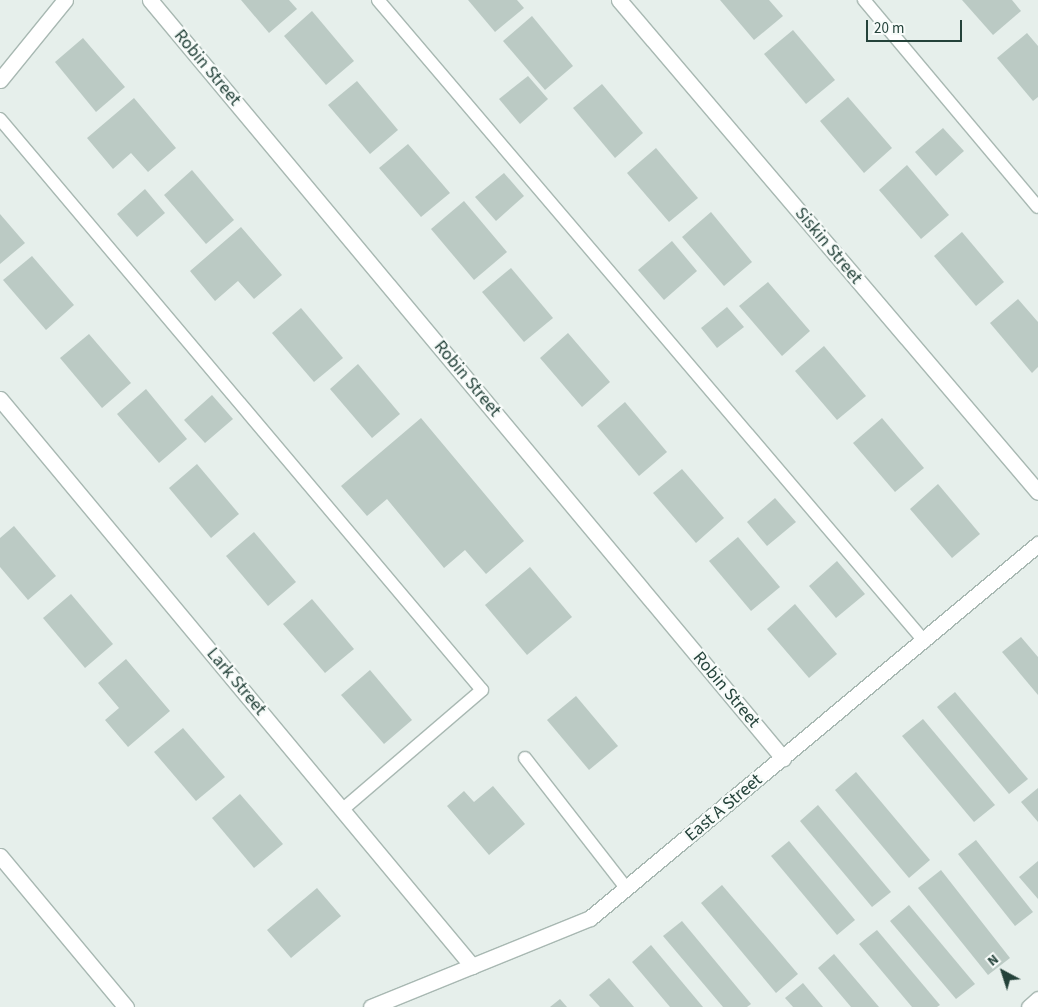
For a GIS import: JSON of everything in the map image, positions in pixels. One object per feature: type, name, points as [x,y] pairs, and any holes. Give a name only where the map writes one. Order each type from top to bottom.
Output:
[{"type":"street","points":[[0,80],[65,0]]},
{"type":"street","name":"Robin Street","points":[[150,0],[783,758]]},
{"type":"street","name":"Siskin Street","points":[[619,0],[1038,492]]},
{"type":"street","name":"Lark Street","points":[[0,399],[472,966]]},
{"type":"street","name":"East A Street","points":[[370,1007],[590,918],[925,642],[1038,544]]},
{"type":"street","points":[[0,856],[126,1007]]},
{"type":"lane","points":[[378,0],[925,642]]},
{"type":"lane","points":[[864,0],[1038,207]]},
{"type":"lane","points":[[0,119],[482,690],[342,810]]},
{"type":"lane","points":[[525,758],[627,889]]},
{"type":"building","points":[[241,0],[289,0],[297,9],[269,33]]},
{"type":"building","points":[[468,0],[517,0],[524,8],[495,32]]},
{"type":"building","points":[[720,0],[769,0],[783,16],[754,40]]},
{"type":"building","points":[[962,0],[1012,0],[1021,11],[993,35]]},
{"type":"building","points":[[312,11],[354,61],[326,85],[284,36]]},
{"type":"building","points":[[532,16],[573,66],[545,90],[503,41]]},
{"type":"building","points":[[793,30],[835,80],[806,104],[764,54]]},
{"type":"building","points":[[1027,33],[1038,46],[1038,97],[1033,101],[997,58]]},
{"type":"building","points":[[83,38],[125,87],[96,112],[55,62]]},
{"type":"building","points":[[528,76],[548,99],[520,124],[499,99]]},
{"type":"building","points":[[357,81],[398,130],[370,154],[328,105]]},
{"type":"building","points":[[602,84],[643,133],[615,158],[573,108]]},
{"type":"building","points":[[848,97],[892,148],[864,173],[820,121]]},
{"type":"building","points":[[134,98],[176,148],[148,172],[131,153],[113,169],[87,138]]},
{"type":"building","points":[[943,128],[964,151],[936,176],[915,152]]},
{"type":"building","points":[[408,144],[450,193],[421,217],[379,168]]},
{"type":"building","points":[[656,148],[698,198],[669,222],[627,173]]},
{"type":"building","points":[[907,165],[949,215],[921,239],[879,190]]},
{"type":"building","points":[[192,170],[234,220],[206,244],[164,195]]},
{"type":"building","points":[[504,173],[524,196],[496,221],[475,197]]},
{"type":"building","points":[[145,189],[165,213],[137,237],[117,214]]},
{"type":"building","points":[[464,201],[507,252],[474,280],[431,229]]},
{"type":"building","points":[[711,212],[752,262],[724,286],[682,237]]},
{"type":"building","points":[[0,214],[25,243],[0,264]]},
{"type":"building","points":[[241,227],[282,275],[254,299],[238,281],[215,301],[190,271]]},
{"type":"building","points":[[962,232],[1004,282],[976,306],[934,256]]},
{"type":"building","points":[[672,241],[697,271],[664,300],[638,270]]},
{"type":"building","points":[[32,256],[74,305],[46,330],[3,280]]},
{"type":"building","points":[[511,268],[553,318],[524,342],[482,292]]},
{"type":"building","points":[[768,282],[810,331],[782,356],[739,306]]},
{"type":"building","points":[[1018,299],[1038,322],[1038,367],[1032,373],[990,323]]},
{"type":"building","points":[[727,307],[744,327],[717,348],[701,328]]},
{"type":"building","points":[[301,308],[343,358],[314,382],[272,333]]},
{"type":"building","points":[[568,333],[610,382],[582,407],[540,358]]},
{"type":"building","points":[[89,334],[131,383],[102,408],[60,358]]},
{"type":"building","points":[[824,346],[866,396],[837,420],[795,371]]},
{"type":"building","points":[[358,364],[400,414],[372,438],[330,389]]},
{"type":"building","points":[[146,389],[187,439],[159,463],[117,414]]},
{"type":"building","points":[[212,395],[233,419],[205,443],[184,420]]},
{"type":"building","points":[[625,402],[667,452],[639,476],[597,426]]},
{"type":"building","points":[[421,418],[524,541],[486,574],[465,550],[444,568],[387,499],[367,516],[341,486]]},
{"type":"building","points":[[882,418],[924,468],[895,492],[853,443]]},
{"type":"building","points":[[197,464],[239,514],[211,538],[169,488]]},
{"type":"building","points":[[682,469],[724,518],[696,543],[653,493]]},
{"type":"building","points":[[938,484],[980,534],[952,558],[910,509]]},
{"type":"building","points":[[775,498],[796,522],[767,546],[747,522]]},
{"type":"building","points":[[14,526],[56,576],[28,600],[0,567],[0,538]]},
{"type":"building","points":[[254,532],[296,582],[268,606],[226,556]]},
{"type":"building","points":[[738,537],[780,587],[751,611],[709,561]]},
{"type":"building","points":[[837,561],[865,594],[836,618],[809,586]]},
{"type":"building","points":[[530,567],[572,617],[527,655],[485,605]]},
{"type":"building","points":[[71,594],[113,644],[85,668],[43,618]]},
{"type":"building","points":[[312,599],[354,649],[325,673],[283,624]]},
{"type":"building","points":[[795,604],[837,654],[809,678],[767,629]]},
{"type":"building","points":[[1021,637],[1038,657],[1038,695],[1002,652]]},
{"type":"building","points":[[126,659],[170,711],[128,747],[105,720],[119,708],[98,683]]},
{"type":"building","points":[[370,670],[412,720],[384,744],[341,695]]},
{"type":"building","points":[[955,692],[1028,779],[1009,794],[937,707]]},
{"type":"building","points":[[576,696],[618,746],[589,770],[547,720]]},
{"type":"building","points":[[923,719],[995,805],[974,822],[902,736]]},
{"type":"building","points":[[183,728],[225,777],[196,801],[154,752]]},
{"type":"building","points":[[856,772],[930,860],[909,878],[835,790]]},
{"type":"building","points":[[493,786],[525,824],[489,855],[447,806],[464,791],[474,802]]},
{"type":"building","points":[[1038,788],[1038,822],[1021,802]]},
{"type":"building","points":[[240,794],[283,844],[254,868],[212,818]]},
{"type":"building","points":[[818,805],[891,892],[872,907],[800,821]]},
{"type":"building","points":[[976,840],[1033,912],[1015,926],[958,854]]},
{"type":"building","points":[[789,841],[855,920],[837,935],[771,856]]},
{"type":"building","points":[[1038,861],[1038,899],[1019,877]]},
{"type":"building","points":[[941,870],[1010,958],[988,975],[918,888]]},
{"type":"building","points":[[722,885],[798,974],[776,993],[701,903]]},
{"type":"building","points":[[317,888],[341,916],[291,958],[267,930]]},
{"type":"building","points":[[909,905],[975,984],[956,999],[890,921]]},
{"type":"building","points":[[682,921],[751,1004],[747,1007],[723,1007],[663,936]]},
{"type":"building","points":[[877,930],[940,1005],[937,1007],[912,1007],[859,944]]},
{"type":"building","points":[[651,945],[703,1007],[670,1007],[632,962]]},
{"type":"building","points":[[834,954],[879,1007],[851,1007],[818,968]]},
{"type":"building","points":[[609,978],[634,1007],[600,1007],[589,995]]},
{"type":"building","points":[[803,983],[823,1007],[793,1007],[785,998]]},
{"type":"building","points":[[560,999],[567,1007],[550,1007]]}]
